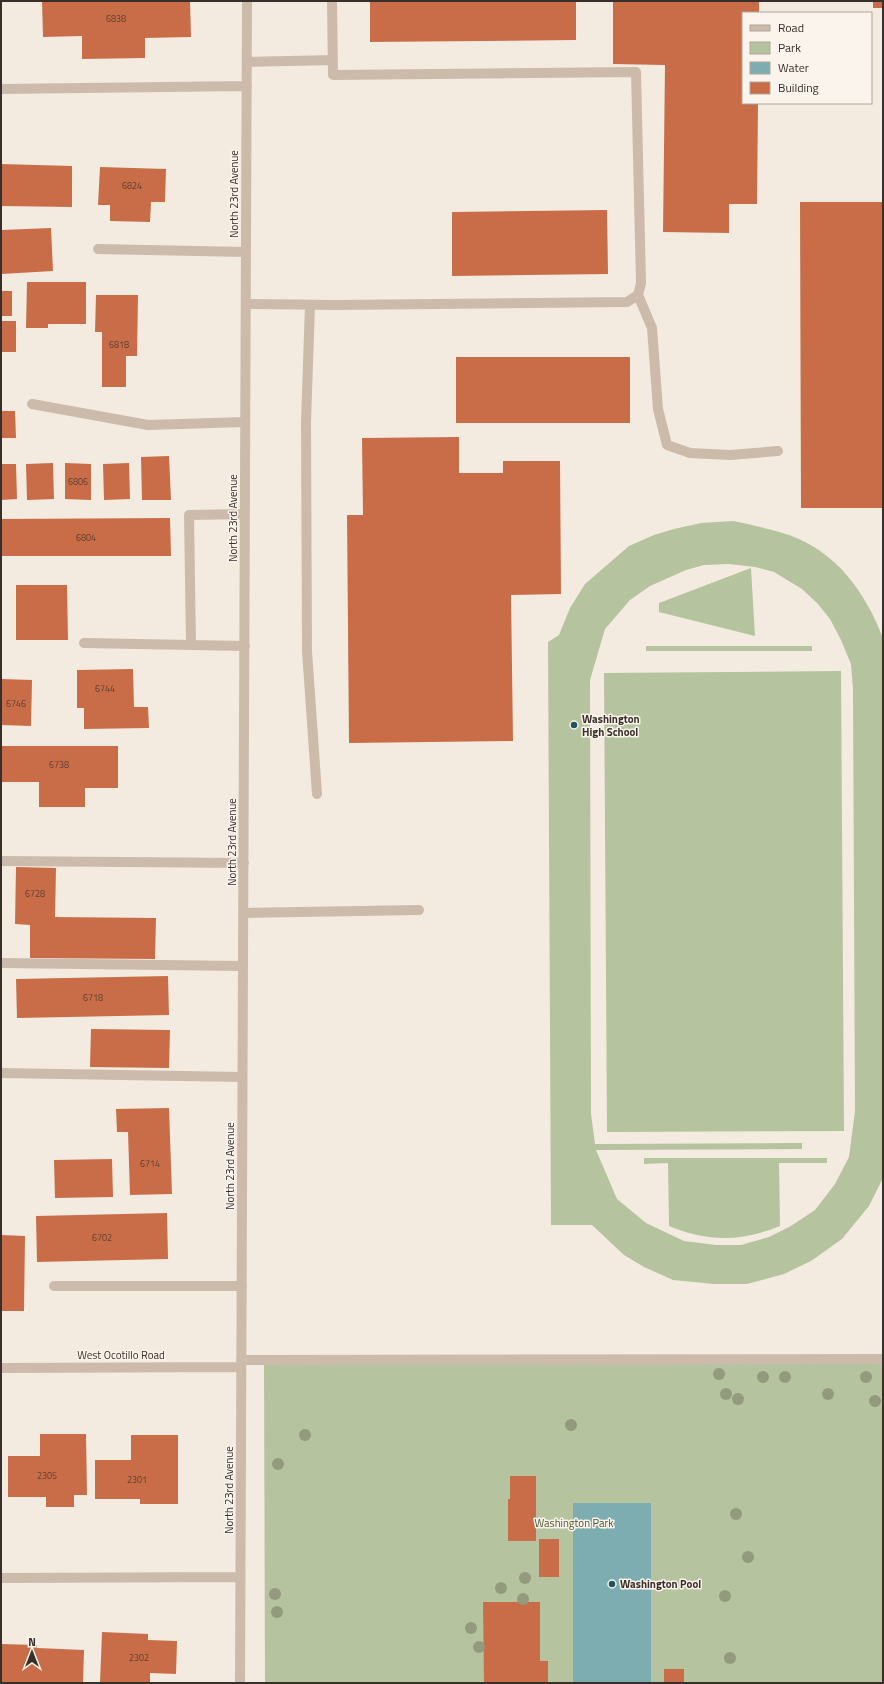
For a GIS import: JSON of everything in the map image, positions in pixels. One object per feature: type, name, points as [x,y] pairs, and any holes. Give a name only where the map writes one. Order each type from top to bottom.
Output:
[{"type":"street","name":"North 23rd Avenue","points":[[240,1683],[247,1]]},
{"type":"street","points":[[332,1],[333,75],[636,72],[641,283],[638,294],[652,328],[658,409],[667,445],[690,453],[722,455],[778,451]]},
{"type":"street","points":[[247,62],[333,60]]},
{"type":"street","points":[[1,89],[247,86]]},
{"type":"street","points":[[98,250],[246,252]]},
{"type":"street","points":[[246,304],[310,305],[627,302],[638,294]]},
{"type":"street","points":[[310,305],[306,422],[306,651],[317,794]]},
{"type":"street","points":[[32,404],[148,425],[245,422]]},
{"type":"street","points":[[191,645],[189,515],[245,514]]},
{"type":"street","points":[[84,643],[245,646]]},
{"type":"street","points":[[1,861],[244,863]]},
{"type":"street","points":[[243,913],[419,910]]},
{"type":"street","points":[[1,963],[243,966]]},
{"type":"street","points":[[1,1073],[242,1077]]},
{"type":"street","points":[[54,1286],[242,1286]]},
{"type":"street","name":"West Ocotillo Road","points":[[1,1368],[241,1364],[883,1359]]},
{"type":"street","points":[[1,1578],[240,1577]]},
{"type":"green space","points":[[733,521],[789,535],[806,542],[835,563],[847,576],[867,605],[883,638],[883,1178],[869,1206],[842,1239],[811,1261],[784,1274],[747,1284],[714,1284],[673,1280],[644,1267],[624,1255],[592,1225],[551,1225],[548,642],[559,635],[570,608],[585,584],[629,546],[654,535],[701,523]],"holes":[[[729,564],[755,567],[774,572],[802,589],[818,604],[830,619],[851,664],[853,689],[855,1111],[849,1157],[835,1184],[815,1210],[791,1226],[769,1237],[741,1245],[716,1245],[684,1241],[646,1223],[617,1199],[596,1150],[802,1149],[802,1143],[595,1144],[591,1114],[590,680],[605,629],[630,600],[650,586],[686,570],[704,565]]]},
{"type":"green space","points":[[751,568],[755,636],[659,612],[659,603]]},
{"type":"green space","points":[[646,646],[812,646],[812,651],[646,651]]},
{"type":"green space","points":[[841,671],[844,1131],[607,1132],[604,673]]},
{"type":"green space","points":[[644,1158],[827,1158],[827,1163],[779,1163],[780,1226],[751,1235],[724,1238],[697,1235],[669,1226],[668,1163],[644,1164]]},
{"type":"green space","name":"Washington Park","points":[[883,1362],[883,1683],[265,1683],[264,1363]]},
{"type":"water","points":[[573,1503],[651,1503],[651,1683],[573,1683]]},
{"type":"building","points":[[42,1],[190,1],[191,37],[145,38],[145,58],[82,59],[82,36],[43,37]]},
{"type":"building","points":[[370,1],[576,1],[576,40],[370,42]]},
{"type":"building","points":[[613,1],[759,1],[759,12],[742,12],[742,104],[758,104],[757,204],[729,204],[729,233],[663,232],[665,65],[613,64]]},
{"type":"building","points":[[873,1],[883,1],[883,8],[873,8]]},
{"type":"building","points":[[1,164],[72,166],[72,207],[1,206]]},
{"type":"building","points":[[100,167],[166,169],[165,202],[151,202],[150,222],[110,221],[110,205],[98,205]]},
{"type":"building","points":[[800,202],[883,202],[883,508],[801,508]]},
{"type":"building","points":[[607,210],[608,274],[452,276],[452,212]]},
{"type":"building","points":[[51,228],[53,271],[1,274],[1,230]]},
{"type":"building","points":[[27,282],[86,282],[86,324],[48,324],[48,328],[26,328]]},
{"type":"building","points":[[1,291],[12,291],[12,316],[1,316]]},
{"type":"building","points":[[96,295],[138,295],[137,356],[126,356],[126,387],[102,387],[102,332],[95,332]]},
{"type":"building","points":[[1,321],[16,321],[16,352],[1,352]]},
{"type":"building","points":[[456,357],[630,357],[630,423],[456,423]]},
{"type":"building","points":[[1,411],[15,411],[16,438],[1,438]]},
{"type":"building","points":[[459,437],[459,473],[503,473],[503,461],[560,461],[561,594],[511,595],[513,741],[349,743],[347,515],[363,515],[362,438]]},
{"type":"building","points":[[169,456],[171,500],[142,500],[141,457]]},
{"type":"building","points":[[53,463],[54,499],[27,500],[26,464]]},
{"type":"building","points":[[65,463],[91,464],[91,500],[65,499]]},
{"type":"building","points":[[129,463],[130,499],[104,500],[103,464]]},
{"type":"building","points":[[1,464],[16,464],[17,499],[1,500]]},
{"type":"building","points":[[170,518],[171,556],[1,556],[1,519]]},
{"type":"building","points":[[16,585],[67,585],[68,640],[16,640]]},
{"type":"building","points":[[133,669],[134,707],[148,707],[149,728],[84,729],[84,708],[77,708],[77,670]]},
{"type":"building","points":[[1,679],[32,680],[31,726],[1,725]]},
{"type":"building","points":[[1,746],[118,746],[118,788],[85,788],[85,807],[39,807],[39,782],[1,782]]},
{"type":"building","points":[[16,867],[56,868],[55,917],[156,918],[155,959],[30,958],[30,925],[15,924]]},
{"type":"building","points":[[168,976],[169,1015],[17,1018],[16,979]]},
{"type":"building","points":[[91,1029],[170,1030],[169,1068],[90,1067]]},
{"type":"building","points":[[169,1108],[172,1194],[130,1195],[128,1132],[117,1132],[116,1109]]},
{"type":"building","points":[[112,1159],[113,1197],[55,1198],[54,1160]]},
{"type":"building","points":[[167,1213],[168,1259],[37,1262],[36,1216]]},
{"type":"building","points":[[1,1235],[25,1236],[24,1311],[1,1311]]},
{"type":"building","points":[[40,1434],[86,1434],[87,1495],[74,1495],[74,1507],[46,1507],[46,1497],[8,1497],[8,1456],[40,1456]]},
{"type":"building","points":[[131,1435],[178,1435],[178,1504],[140,1504],[140,1499],[95,1499],[95,1460],[131,1460]]},
{"type":"building","points":[[510,1476],[536,1476],[536,1541],[508,1541],[508,1499],[510,1499]]},
{"type":"building","points":[[539,1539],[559,1539],[559,1577],[539,1577]]},
{"type":"building","points":[[483,1602],[540,1602],[540,1661],[548,1661],[548,1683],[484,1683]]},
{"type":"building","points":[[102,1632],[148,1634],[148,1640],[177,1641],[176,1674],[150,1673],[150,1683],[100,1683]]},
{"type":"building","points":[[1,1644],[37,1645],[37,1648],[84,1650],[83,1683],[1,1683]]},
{"type":"building","points":[[664,1669],[684,1669],[684,1683],[664,1683]]},
{"type":"place","name":"Washington High School","points":[[574,725]]},
{"type":"place","name":"Washington Pool","points":[[612,1584]]}]
